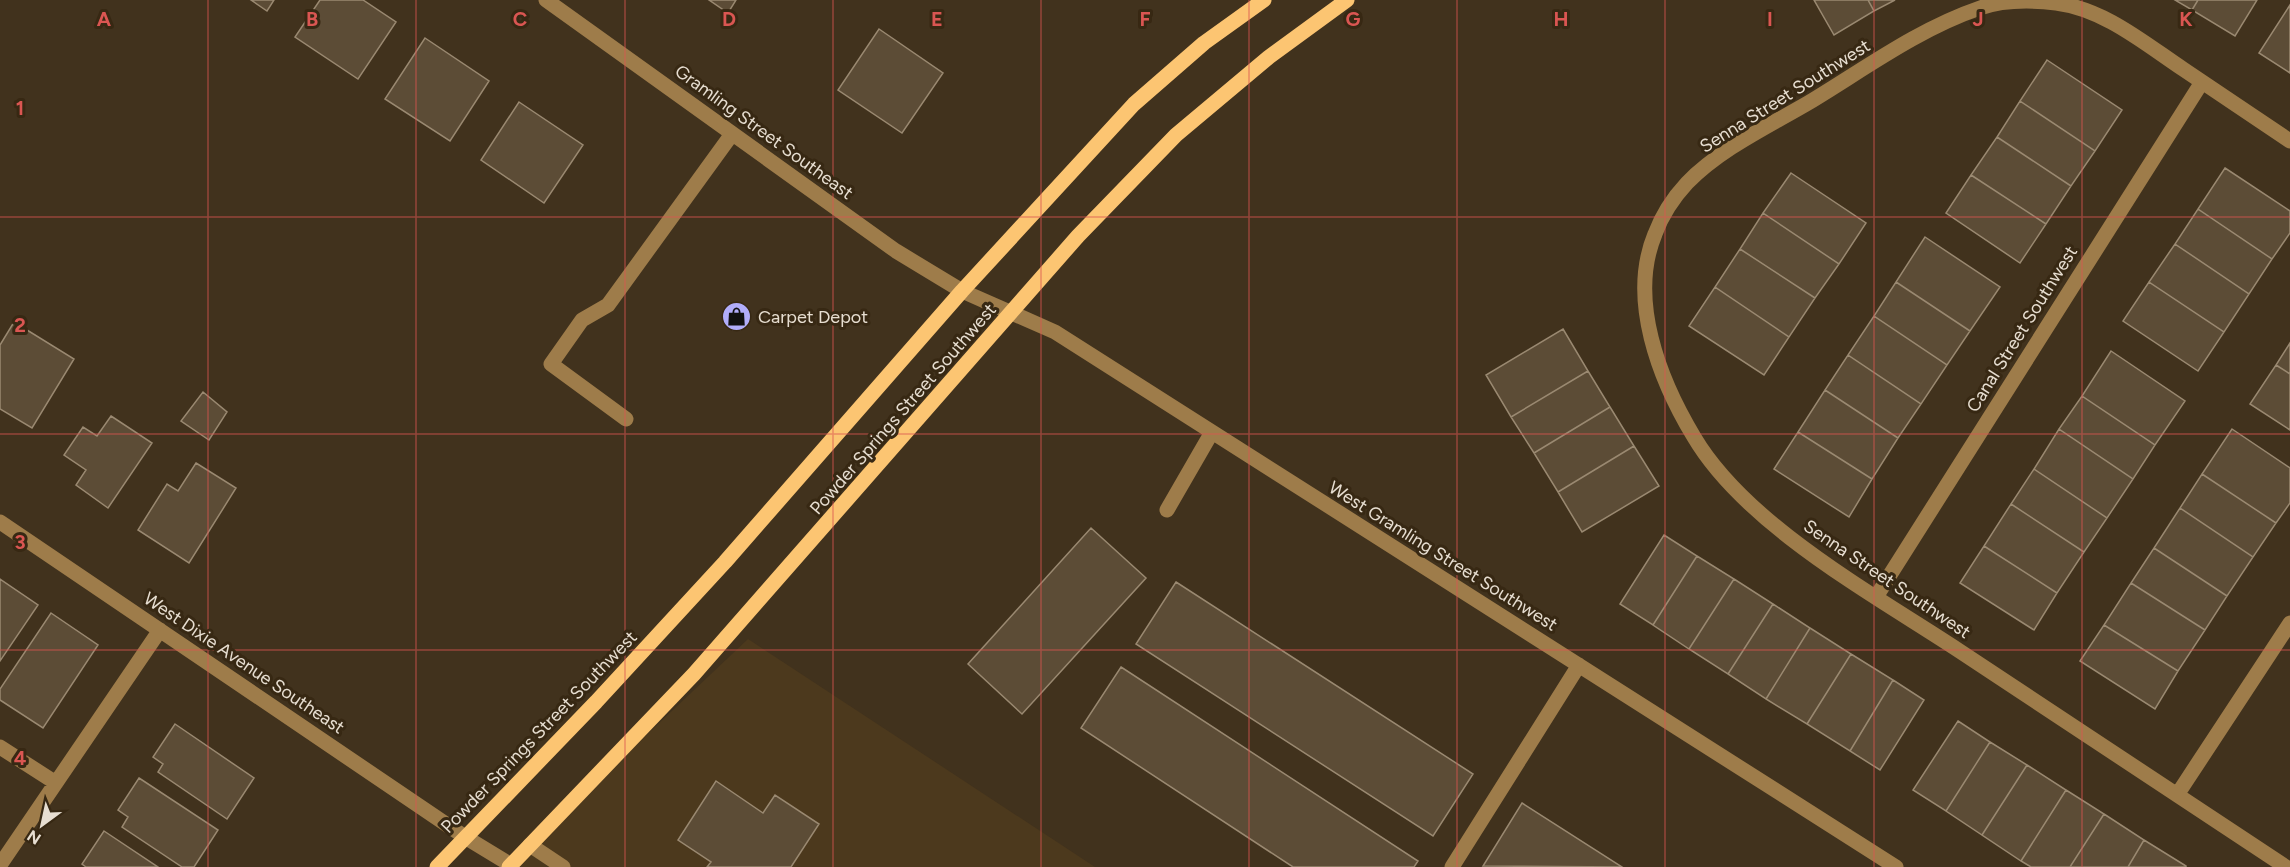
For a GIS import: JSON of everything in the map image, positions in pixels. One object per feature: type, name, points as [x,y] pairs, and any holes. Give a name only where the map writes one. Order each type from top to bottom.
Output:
[{"type":"main road","name":"Powder Springs Street Southwest","points":[[437,867],[596,702],[725,562],[962,291],[1134,104],[1204,43],[1264,0]]},
{"type":"main road","name":"Powder Springs Street Southwest","points":[[510,866],[694,674],[1014,312],[1078,236],[1176,135],[1269,57],[1347,0]]},
{"type":"street","name":"Gramling Street Southeast","points":[[548,1],[896,251],[962,291]]},
{"type":"street","name":"Senna Street Southwest","points":[[2286,867],[1876,597],[1782,531],[1751,506],[1720,473],[1695,439],[1672,396],[1650,336],[1645,295],[1647,262],[1654,236],[1667,207],[1687,183],[1719,157],[1927,32],[1984,6],[2009,2],[2060,3],[2115,23],[2290,141]]},
{"type":"street","name":"Canal Street Southwest","points":[[1876,597],[2202,82]]},
{"type":"street","points":[[626,419],[551,364],[582,320],[608,304],[732,134]]},
{"type":"street","name":"West Gramling Street Southwest","points":[[962,291],[1055,332],[1892,866]]},
{"type":"street","points":[[1167,510],[1212,432]]},
{"type":"street","name":"West Dixie Avenue Southeast","points":[[0,522],[510,866]]},
{"type":"street","points":[[2177,795],[2290,623]]},
{"type":"street","points":[[0,865],[160,630]]},
{"type":"street","points":[[1452,867],[1579,665]]},
{"type":"street","points":[[0,747],[56,783]]},
{"type":"street","points":[[530,845],[563,867]]},
{"type":"shaded area","points":[[748,639],[1095,867],[507,867]]},
{"type":"building","points":[[251,0],[274,0],[267,11]]},
{"type":"building","points":[[320,0],[363,0],[396,22],[358,79],[295,37]]},
{"type":"building","points":[[709,0],[736,0],[728,13]]},
{"type":"building","points":[[1814,0],[1868,0],[1874,11],[1834,35]]},
{"type":"building","points":[[1868,0],[1895,0],[1874,11]]},
{"type":"building","points":[[2175,0],[2198,0],[2192,10]]},
{"type":"building","points":[[2198,0],[2257,0],[2235,36],[2192,10]]},
{"type":"building","points":[[2290,5],[2290,73],[2259,53]]},
{"type":"building","points":[[879,29],[943,73],[902,133],[838,90]]},
{"type":"building","points":[[425,38],[489,81],[450,141],[385,99]]},
{"type":"building","points":[[2047,60],[2122,110],[2095,151],[2020,101]]},
{"type":"building","points":[[2020,101],[2095,151],[2071,186],[1997,137]]},
{"type":"building","points":[[519,102],[583,145],[544,203],[481,160]]},
{"type":"building","points":[[1997,137],[2071,186],[2046,224],[1971,175]]},
{"type":"building","points":[[2225,168],[2290,211],[2290,233],[2272,259],[2198,209]]},
{"type":"building","points":[[1791,173],[1866,223],[1839,264],[1763,213]]},
{"type":"building","points":[[1971,175],[2046,224],[2020,263],[1946,213]]},
{"type":"building","points":[[2198,209],[2272,259],[2249,294],[2175,244]]},
{"type":"building","points":[[1763,213],[1839,264],[1815,298],[1740,249]]},
{"type":"building","points":[[1925,237],[2000,287],[1970,331],[1896,282]]},
{"type":"building","points":[[2175,244],[2249,294],[2224,332],[2149,282]]},
{"type":"building","points":[[1740,249],[1815,298],[1789,337],[1715,287]]},
{"type":"building","points":[[1896,282],[1970,331],[1947,365],[1874,316]]},
{"type":"building","points":[[2149,282],[2224,332],[2198,371],[2123,321]]},
{"type":"building","points":[[1715,287],[1789,337],[1764,375],[1689,326]]},
{"type":"building","points":[[1874,316],[1947,365],[1921,404],[1848,355]]},
{"type":"building","points":[[14,322],[74,359],[32,428],[0,409],[0,345]]},
{"type":"building","points":[[1563,329],[1588,371],[1511,417],[1486,375]]},
{"type":"building","points":[[2290,343],[2290,374],[2276,365]]},
{"type":"building","points":[[2111,351],[2185,401],[2155,445],[2082,396]]},
{"type":"building","points":[[1848,355],[1921,404],[1898,438],[1825,390]]},
{"type":"building","points":[[2276,365],[2290,374],[2290,430],[2250,404]]},
{"type":"building","points":[[1588,371],[1610,407],[1534,453],[1511,417]]},
{"type":"building","points":[[1825,390],[1898,438],[1872,479],[1798,432]]},
{"type":"building","points":[[203,392],[227,412],[209,440],[181,421]]},
{"type":"building","points":[[2082,396],[2155,445],[2133,479],[2059,429]]},
{"type":"building","points":[[1610,407],[1634,446],[1558,492],[1534,453]]},
{"type":"building","points":[[111,416],[152,443],[108,508],[76,485],[86,470],[64,455],[83,427],[97,436]]},
{"type":"building","points":[[2059,429],[2133,479],[2107,518],[2034,469]]},
{"type":"building","points":[[2232,429],[2290,468],[2290,503],[2276,523],[2202,474]]},
{"type":"building","points":[[1798,432],[1872,479],[1849,517],[1774,469]]},
{"type":"building","points":[[1634,446],[1659,486],[1582,532],[1558,492]]},
{"type":"building","points":[[196,463],[236,488],[189,563],[138,530],[167,484],[178,491]]},
{"type":"building","points":[[2034,469],[2107,518],[2084,552],[2011,504]]},
{"type":"building","points":[[2202,474],[2276,523],[2253,557],[2180,508]]},
{"type":"building","points":[[2011,504],[2084,552],[2057,593],[1984,546]]},
{"type":"building","points":[[2180,508],[2253,557],[2227,596],[2154,548]]},
{"type":"building","points":[[1091,528],[1146,578],[1022,714],[968,664]]},
{"type":"building","points":[[1664,535],[1697,556],[1653,625],[1620,604]]},
{"type":"building","points":[[1984,546],[2057,593],[2034,630],[1960,583]]},
{"type":"building","points":[[2154,548],[2227,596],[2205,630],[2131,583]]},
{"type":"building","points":[[1697,556],[1734,579],[1689,649],[1653,625]]},
{"type":"building","points":[[0,579],[38,605],[0,661]]},
{"type":"building","points":[[1734,579],[1773,604],[1728,674],[1689,649]]},
{"type":"building","points":[[1176,582],[1473,774],[1433,836],[1136,644]]},
{"type":"building","points":[[2131,583],[2205,630],[2178,671],[2104,625]]},
{"type":"building","points":[[1773,604],[1810,628],[1766,699],[1728,674]]},
{"type":"building","points":[[51,613],[98,645],[43,728],[0,700],[0,689]]},
{"type":"building","points":[[2104,625],[2178,671],[2155,709],[2080,661]]},
{"type":"building","points":[[1810,628],[1851,654],[1807,724],[1766,699]]},
{"type":"building","points":[[1851,654],[1893,680],[1850,751],[1807,724]]},
{"type":"building","points":[[1121,667],[1418,861],[1414,867],[1293,867],[1081,728]]},
{"type":"building","points":[[1893,680],[1924,700],[1880,770],[1850,751]]},
{"type":"building","points":[[1958,721],[1990,742],[1946,811],[1913,790]]},
{"type":"building","points":[[175,724],[254,778],[227,819],[158,772],[163,764],[153,757]]},
{"type":"building","points":[[1990,742],[2027,765],[1982,835],[1946,811]]},
{"type":"building","points":[[2027,765],[2066,790],[2021,861],[1982,835]]},
{"type":"building","points":[[139,778],[218,830],[194,867],[182,867],[122,827],[128,817],[118,810]]},
{"type":"building","points":[[716,781],[763,813],[775,795],[819,824],[791,867],[707,867],[711,862],[678,840]]},
{"type":"building","points":[[2066,790],[2104,814],[2070,867],[2031,867],[2021,861]]},
{"type":"building","points":[[1522,803],[1622,867],[1483,866]]},
{"type":"building","points":[[2104,814],[2144,840],[2128,867],[2070,867]]},
{"type":"building","points":[[104,831],[158,867],[86,867],[82,864]]},
{"type":"building","points":[[2144,840],[2186,866],[2186,867],[2128,867]]},
{"type":"place","name":"Carpet Depot","points":[[737,317]]}]
